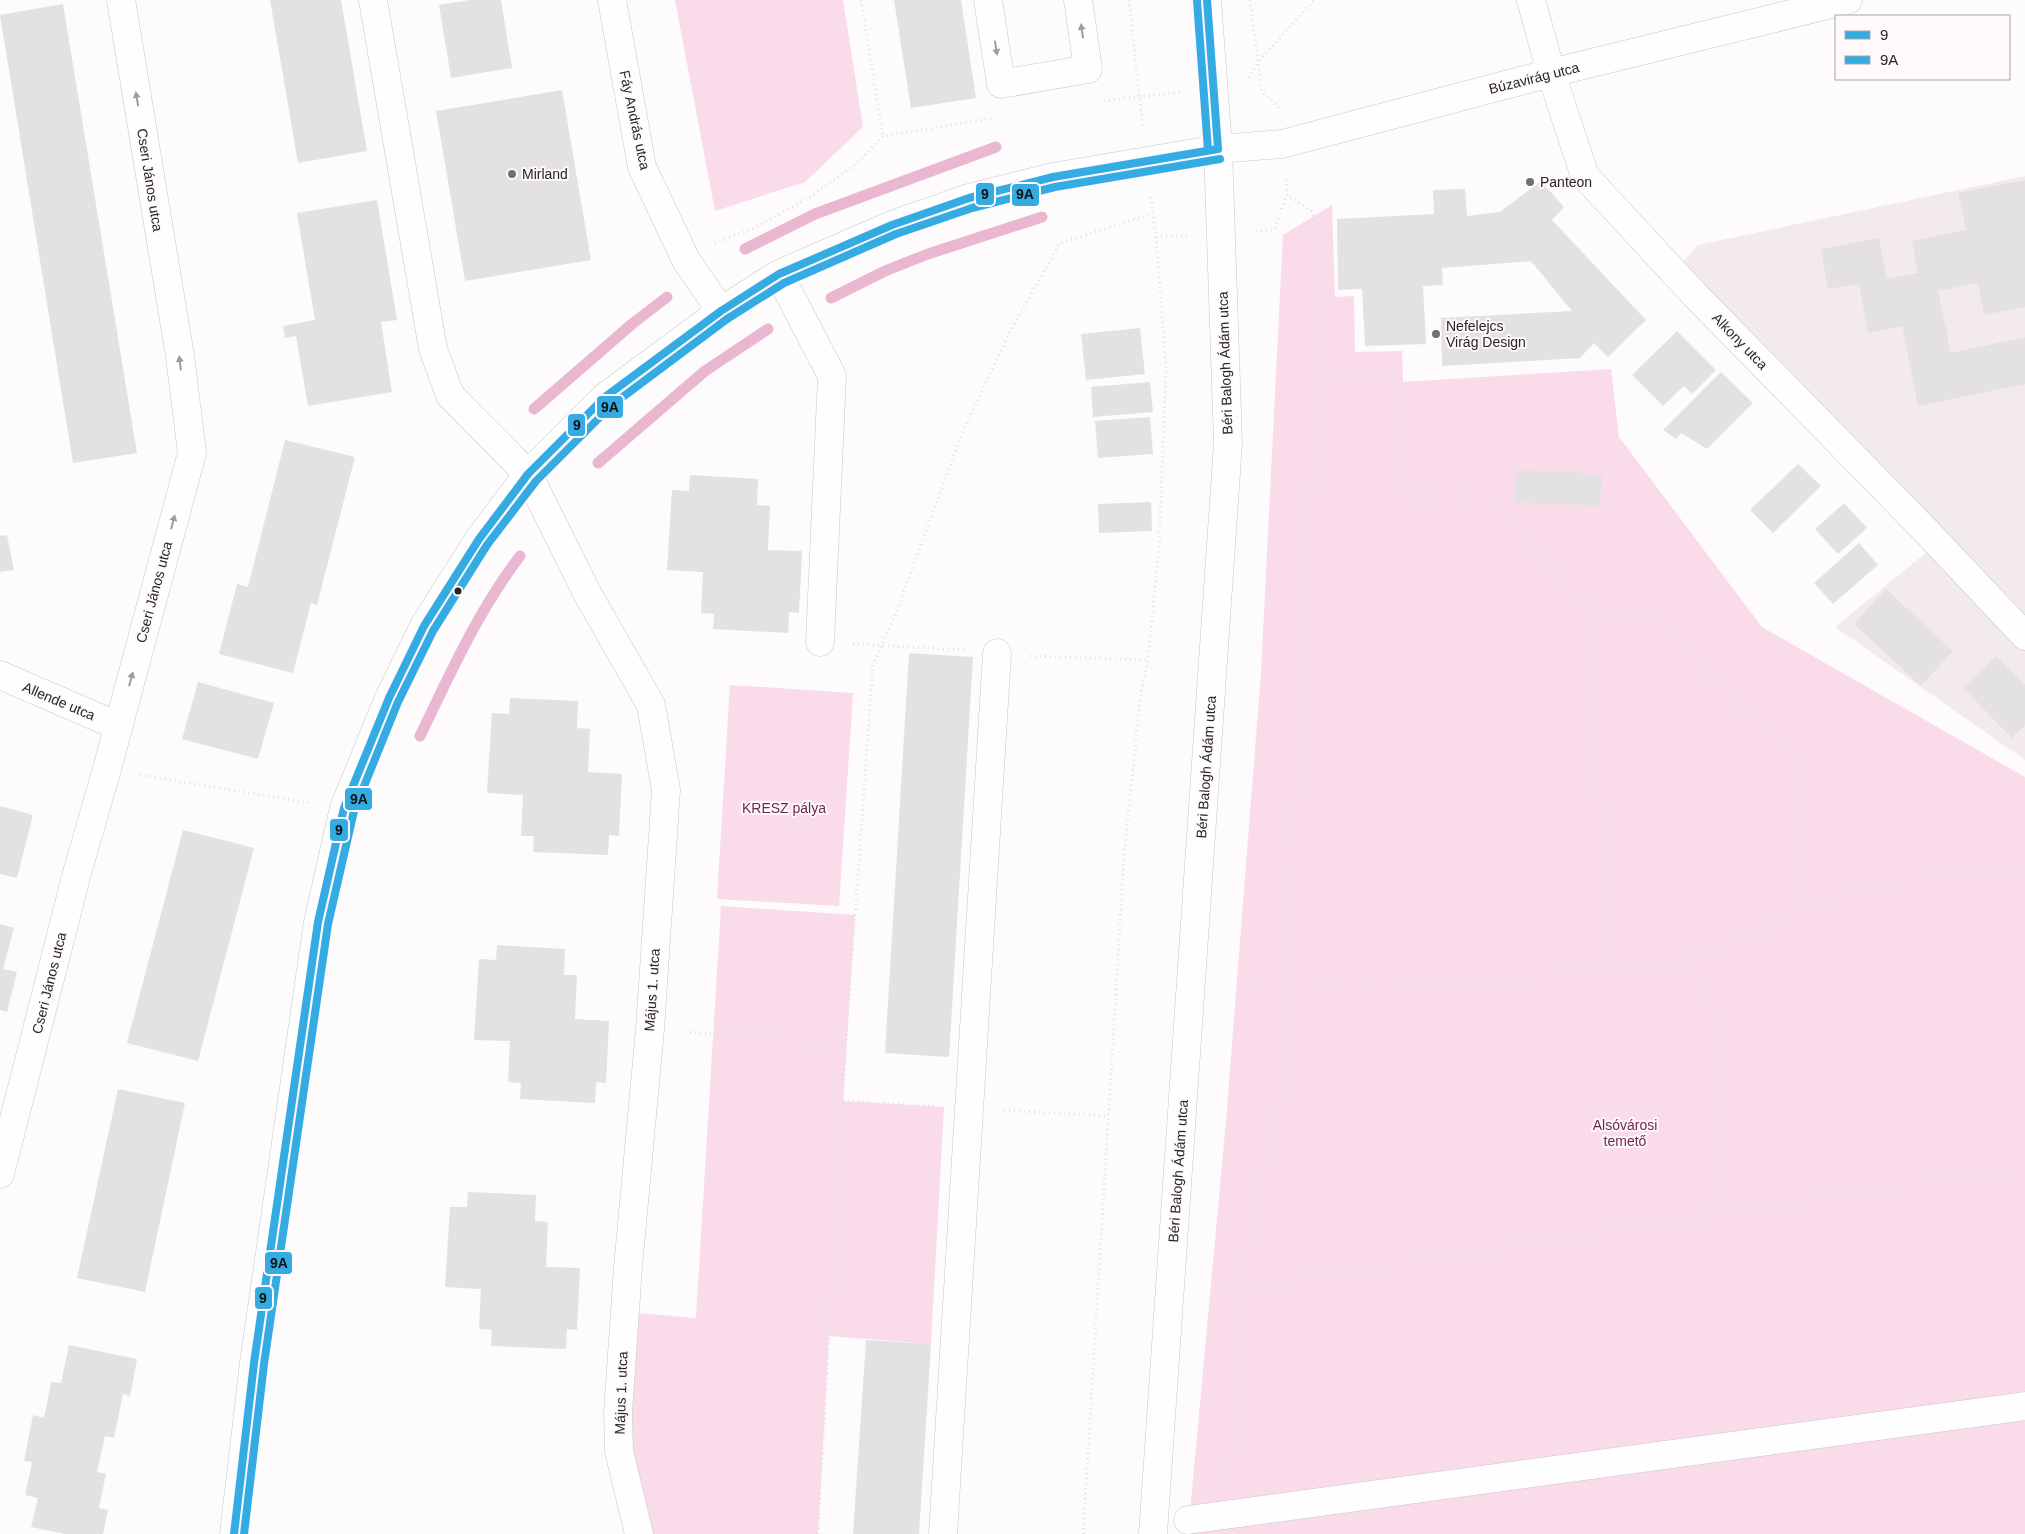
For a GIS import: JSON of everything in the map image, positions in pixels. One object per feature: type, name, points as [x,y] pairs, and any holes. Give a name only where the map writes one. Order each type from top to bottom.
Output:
[{"type":"street","name":"Cseri János utca","points":[[0,1174],[77,873],[192,453],[180,356],[121,0]]},
{"type":"street","name":"Május 1. utca","points":[[373,0],[433,349],[450,395],[528,474],[587,593],[651,705],[666,790],[650,1029],[627,1276],[618,1413],[619,1452],[639,1534]]},
{"type":"street","name":"Fáy András utca","points":[[612,0],[642,167],[686,260],[720,311]]},
{"type":"street","points":[[988,0],[1001,84],[1088,69],[1078,0]]},
{"type":"street","name":"Béri Balogh Ádám utca","points":[[1153,1534],[1228,443],[1218,149],[1207,0]]},
{"type":"street","name":"Alkony utca","points":[[1531,0],[1551,73],[1585,176],[1696,295],[1927,532],[2025,636]]},
{"type":"street","name":"Búzavirág utca","points":[[1218,149],[1282,144],[1551,73],[1848,0]]},
{"type":"street","points":[[234,1534],[254,1363],[318,922],[344,808],[389,698],[424,626],[480,539],[528,474],[605,397],[720,311],[779,274],[892,225],[969,198],[1053,177],[1218,149]]},
{"type":"street","points":[[779,274],[832,376],[820,642]]},
{"type":"street","points":[[943,1534],[998,653]]},
{"type":"street","name":"Allende utca","points":[[0,676],[118,726]]},
{"type":"street","points":[[1188,1520],[2025,1406]]},
{"type":"path","points":[[686,260],[710,245],[754,228],[810,197],[855,165],[883,136],[861,0]]},
{"type":"path","points":[[1083,1534],[1124,857],[1141,692],[1148,660],[1159,549],[1166,367],[1129,0]]},
{"type":"path","points":[[1250,0],[1262,92],[1278,106],[1282,144]]},
{"type":"path","points":[[1257,63],[1314,0]]},
{"type":"path","points":[[1224,1515],[1236,1415],[1246,1252],[1282,1086],[1285,976],[1300,721],[1316,382],[1313,212],[1287,195]]},
{"type":"path","points":[[818,1534],[842,1102],[873,665],[897,610],[964,428],[1013,326],[1060,243],[1152,214]]},
{"type":"path","points":[[1316,382],[1403,382],[1403,495],[1490,496],[1523,538],[1584,605],[1590,632],[1598,787],[1614,970]]},
{"type":"path","points":[[1584,605],[1662,618],[1707,675],[1802,760],[1796,913]]},
{"type":"path","points":[[820,642],[942,648]]},
{"type":"path","points":[[1038,657],[1148,660]]},
{"type":"path","points":[[107,769],[239,793],[344,808]]},
{"type":"path","points":[[1252,976],[1512,977],[1672,966],[1761,930],[1824,898],[1929,875],[2020,875],[2025,877]]},
{"type":"path","points":[[1691,958],[1724,1036],[1711,1215]]},
{"type":"path","points":[[715,1034],[846,1043]]},
{"type":"path","points":[[842,1102],[1108,1116]]},
{"type":"path","points":[[1215,1291],[2025,1167]]},
{"type":"shaded area","points":[[2025,176],[2025,760],[1835,627],[1928,551],[1667,279],[1698,245]]},
{"type":"green space","points":[[675,0],[843,0],[863,127],[805,182],[715,211]]},
{"type":"green space","name":"Alsóvárosi temető","points":[[1332,205],[1335,297],[1354,296],[1355,352],[1402,351],[1403,382],[1611,369],[1619,437],[1762,627],[2025,777],[2025,1534],[1188,1534],[1226,1121],[1261,673],[1283,235]]},
{"type":"green space","name":"KRESZ pálya","points":[[730,685],[853,693],[839,906],[717,899]]},
{"type":"green space","points":[[721,906],[855,915],[843,1101],[944,1107],[931,1344],[829,1336],[818,1534],[639,1534],[626,1487],[624,1312],[696,1318]]},
{"type":"building","points":[[270,0],[341,0],[367,151],[298,163]]},
{"type":"building","points":[[470,0],[501,0],[512,68],[451,78],[439,5]]},
{"type":"building","points":[[894,0],[961,0],[976,98],[911,108]]},
{"type":"building","points":[[63,4],[137,453],[73,463],[0,15]]},
{"type":"building","name":"Mirland","points":[[562,90],[591,260],[465,281],[436,111]]},
{"type":"building","points":[[2025,180],[2025,307],[1984,315],[1978,283],[1938,291],[1951,353],[2025,337],[2025,384],[1918,406],[1902,326],[1868,333],[1859,284],[1828,289],[1821,249],[1879,238],[1887,279],[1918,273],[1912,241],[1966,230],[1958,193]]},
{"type":"building","points":[[1541,181],[1564,207],[1552,220],[1646,320],[1608,357],[1594,343],[1580,358],[1442,366],[1441,318],[1572,311],[1531,261],[1442,268],[1443,285],[1423,286],[1426,344],[1365,346],[1362,289],[1338,290],[1337,219],[1434,214],[1433,190],[1465,189],[1467,216],[1500,212]]},
{"type":"building","points":[[377,200],[397,320],[381,322],[392,392],[308,406],[296,336],[285,338],[283,326],[315,320],[297,213]]},
{"type":"building","points":[[1140,328],[1145,374],[1086,380],[1081,334]]},
{"type":"building","points":[[1677,331],[1716,370],[1692,394],[1684,386],[1663,406],[1632,375]]},
{"type":"building","points":[[1721,372],[1753,403],[1707,449],[1681,433],[1676,439],[1663,430]]},
{"type":"building","points":[[1150,382],[1153,412],[1093,417],[1091,387]]},
{"type":"building","points":[[1150,417],[1153,454],[1098,458],[1095,421]]},
{"type":"building","points":[[285,440],[355,457],[317,605],[311,603],[293,673],[219,654],[237,584],[248,587]]},
{"type":"building","points":[[1798,464],[1821,486],[1773,533],[1750,510]]},
{"type":"building","points":[[1517,470],[1602,474],[1600,506],[1515,502]]},
{"type":"building","points":[[690,475],[758,479],[757,505],[770,506],[768,550],[802,551],[799,613],[789,612],[788,633],[713,629],[714,614],[701,613],[703,572],[667,570],[672,490],[689,491]]},
{"type":"building","points":[[1151,502],[1152,531],[1099,533],[1098,504]]},
{"type":"building","points":[[1844,503],[1867,528],[1838,554],[1815,529]]},
{"type":"building","points":[[7,535],[14,570],[0,572],[0,536]]},
{"type":"building","points":[[1859,543],[1878,565],[1833,604],[1814,583]]},
{"type":"building","points":[[1886,589],[1953,651],[1921,686],[1854,624]]},
{"type":"building","points":[[909,653],[973,657],[949,1057],[885,1053]]},
{"type":"building","points":[[1996,656],[2025,685],[2025,725],[2012,738],[1963,688]]},
{"type":"building","points":[[198,682],[274,703],[258,759],[182,739]]},
{"type":"building","points":[[510,698],[578,701],[577,728],[590,729],[588,772],[622,774],[619,836],[609,835],[608,855],[533,852],[534,836],[521,836],[523,795],[487,793],[492,713],[509,714]]},
{"type":"building","points":[[0,806],[33,815],[17,878],[0,874]]},
{"type":"building","points":[[183,830],[254,848],[198,1061],[127,1043]]},
{"type":"building","points":[[0,924],[14,928],[3,969],[17,972],[7,1012],[0,1010]]},
{"type":"building","points":[[497,945],[565,949],[564,975],[577,975],[575,1019],[609,1021],[606,1083],[596,1082],[595,1103],[520,1099],[521,1083],[508,1082],[510,1041],[474,1040],[479,959],[496,960]]},
{"type":"building","points":[[118,1089],[185,1103],[145,1292],[77,1278]]},
{"type":"building","points":[[468,1192],[536,1195],[535,1221],[548,1222],[546,1267],[580,1268],[577,1330],[567,1329],[566,1349],[491,1346],[492,1330],[479,1329],[481,1289],[445,1287],[450,1207],[467,1207]]},
{"type":"building","points":[[866,1340],[931,1344],[919,1534],[853,1534]]},
{"type":"building","points":[[69,1345],[137,1359],[130,1396],[123,1394],[114,1438],[105,1436],[97,1472],[106,1474],[99,1508],[108,1510],[103,1534],[65,1534],[31,1527],[38,1498],[25,1495],[32,1462],[24,1461],[33,1415],[44,1418],[51,1382],[61,1383]]},
{"type":"waterway","points":[[745,249],[815,214],[996,147]]},
{"type":"waterway","points":[[831,298],[885,271],[928,254],[1042,217]]},
{"type":"waterway","points":[[534,409],[632,324],[667,297]]},
{"type":"waterway","points":[[598,463],[705,371],[768,329]]},
{"type":"waterway","points":[[420,736],[478,621],[520,556]]},
{"type":"transit line","name":"9","points":[[1207,0],[1218,149]]},
{"type":"transit line","name":"9A","points":[[1197,1],[1208,150]]},
{"type":"transit line","name":"9","points":[[234,1534],[254,1363],[318,922],[344,808],[389,698],[424,626],[479,539],[528,474],[605,397],[721,311],[779,274],[892,225],[969,198],[1053,177],[1218,149]]},
{"type":"transit line","name":"9A","points":[[244,1534],[264,1364],[328,924],[354,811],[398,702],[433,631],[487,545],[536,481],[612,405],[727,319],[784,283],[896,234],[972,208],[1055,187],[1220,159]]},
{"type":"place","name":"Mirland","points":[[512,174]]},
{"type":"place","name":"Panteon","points":[[1530,182]]},
{"type":"place","name":"Nefelejcs Virág Design","points":[[1436,334]]}]
